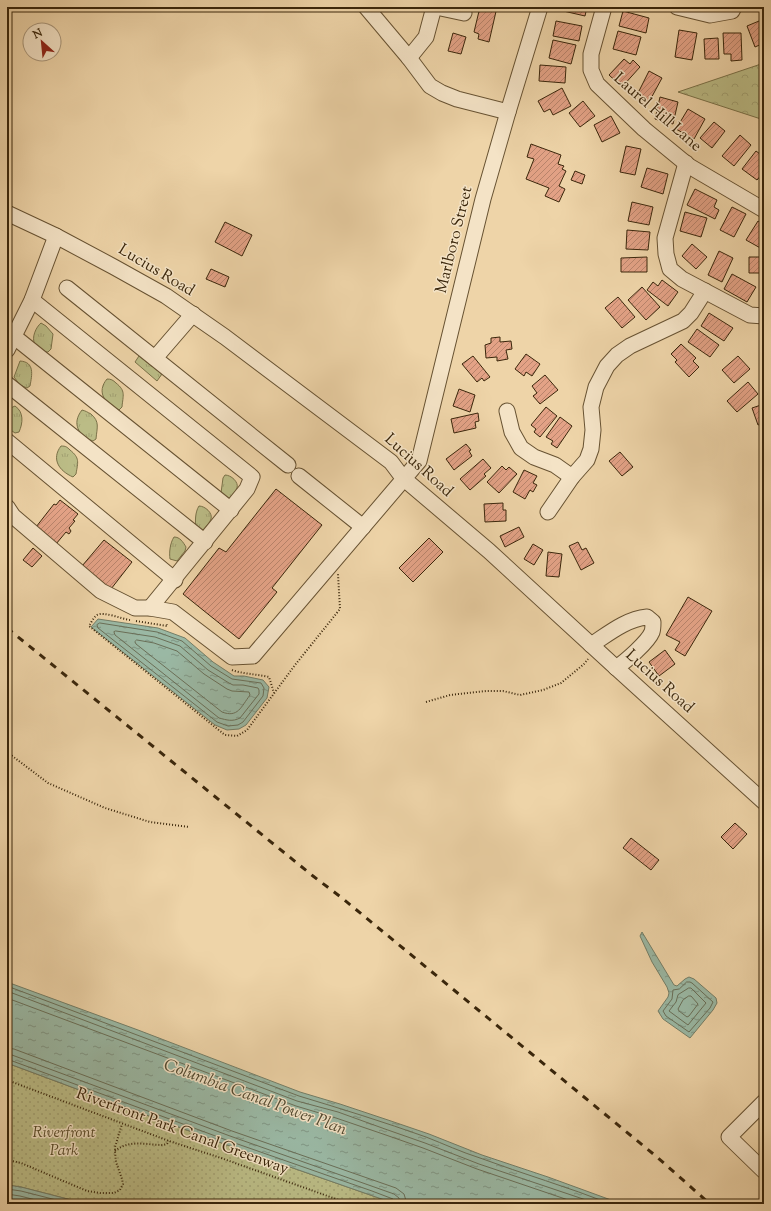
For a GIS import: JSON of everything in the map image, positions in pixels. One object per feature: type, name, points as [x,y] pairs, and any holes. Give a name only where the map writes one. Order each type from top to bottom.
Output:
[{"type":"street","points":[[366,7],[409,58],[430,86],[457,100],[508,112]]},
{"type":"street","points":[[409,58],[426,37],[435,7],[464,13]]},
{"type":"street","name":"Marlboro Street","points":[[168,611],[173,612],[232,657],[253,656],[419,461],[483,199],[540,7]]},
{"type":"street","name":"Laurel Hill Lane","points":[[604,7],[591,54],[591,70],[597,84],[644,129],[686,163],[764,210]]},
{"type":"street","points":[[678,7],[710,15],[732,11],[734,7]]},
{"type":"street","points":[[686,163],[665,238],[666,254],[670,269],[682,279],[750,316],[764,316]]},
{"type":"street","name":"Lucius Road","points":[[7,213],[56,236],[166,296],[193,314],[391,462],[403,478],[489,551],[764,802]]},
{"type":"street","points":[[56,236],[32,300],[9,339],[231,510]]},
{"type":"street","points":[[67,288],[288,465]]},
{"type":"street","points":[[548,512],[572,476],[587,460],[591,449],[593,430],[591,407],[596,387],[607,366],[617,355],[630,346],[683,321],[691,313],[705,291]]},
{"type":"street","points":[[32,300],[252,477],[247,489],[231,510],[175,580],[150,608]]},
{"type":"street","points":[[155,358],[193,314]]},
{"type":"street","points":[[7,384],[205,542]]},
{"type":"street","points":[[507,411],[512,432],[521,448],[534,457],[554,465],[572,476]]},
{"type":"street","points":[[7,441],[175,580]]},
{"type":"street","points":[[299,476],[363,527]]},
{"type":"street","points":[[7,507],[13,516],[101,591],[136,608],[150,608],[168,611]]},
{"type":"street","points":[[593,647],[622,625],[638,618],[647,617],[653,622],[652,632],[645,642],[625,662],[616,668]]},
{"type":"street","points":[[764,1102],[729,1137],[764,1171]]},
{"type":"path","points":[[168,611],[166,626],[100,614],[96,616],[89,626],[224,735],[237,736],[247,730],[295,665],[340,609],[338,573]]},
{"type":"path","points":[[426,702],[450,696],[486,691],[503,691],[520,695],[543,690],[561,684],[584,664],[593,647]]},
{"type":"path","points":[[7,752],[48,783],[105,808],[150,822],[188,827]]},
{"type":"path","name":"Riverfront Park Canal Greenway","points":[[7,1080],[169,1141],[350,1204]]},
{"type":"path","points":[[7,1160],[21,1163],[56,1177],[77,1188],[87,1191],[111,1194],[120,1190],[123,1184],[116,1162],[115,1152],[115,1147],[122,1124]]},
{"type":"path","points":[[115,1152],[123,1146],[130,1144],[138,1143],[163,1146],[169,1141]]},
{"type":"green space","points":[[764,63],[764,120],[678,92]]},
{"type":"green space","points":[[41,323],[53,334],[51,349],[48,352],[34,342],[37,327]]},
{"type":"green space","points":[[139,356],[162,374],[157,381],[135,362]]},
{"type":"green space","points":[[20,361],[25,362],[30,366],[30,386],[27,388],[20,385],[14,377]]},
{"type":"green space","points":[[107,379],[114,381],[123,391],[122,407],[119,410],[106,401],[102,393],[102,388]]},
{"type":"green space","points":[[15,406],[20,411],[22,418],[19,432],[15,433],[9,428],[7,420],[9,411]]},
{"type":"green space","points":[[82,410],[91,414],[97,422],[96,439],[93,441],[80,433],[78,429],[77,420]]},
{"type":"green space","points":[[61,446],[67,447],[77,458],[78,463],[76,474],[73,477],[60,468],[58,464],[57,455]]},
{"type":"green space","points":[[225,475],[230,476],[237,483],[236,491],[229,499],[226,499],[221,493],[223,478]]},
{"type":"green space","points":[[199,506],[204,507],[211,514],[210,522],[203,530],[196,528],[195,520]]},
{"type":"green space","points":[[174,537],[180,539],[186,547],[185,551],[177,561],[170,559],[170,548]]},
{"type":"green space","name":"Riverfront Park","points":[[7,1063],[227,1145],[396,1204],[87,1204],[21,1187],[7,1185]]},
{"type":"water","points":[[98,619],[158,628],[185,638],[213,662],[234,676],[244,676],[263,680],[269,687],[267,698],[246,725],[239,729],[227,730],[215,725],[91,627]]},
{"type":"water","points":[[642,932],[674,985],[677,986],[689,977],[694,979],[716,998],[717,1003],[713,1010],[690,1038],[663,1019],[658,1011],[668,997],[669,993],[640,936]]},
{"type":"water","name":"Columbia Canal Power Plan","points":[[7,982],[300,1092],[429,1134],[482,1155],[622,1204],[396,1204],[227,1145],[7,1063]]},
{"type":"water","points":[[7,1185],[21,1187],[87,1204],[7,1204]]},
{"type":"building","points":[[480,7],[497,7],[489,42],[478,39],[479,34],[474,32]]},
{"type":"building","points":[[559,7],[587,7],[585,16],[559,10]]},
{"type":"building","points":[[623,11],[649,18],[646,33],[619,26]]},
{"type":"building","points":[[556,21],[582,26],[579,41],[553,36]]},
{"type":"building","points":[[759,21],[764,33],[764,43],[755,47],[747,26]]},
{"type":"building","points":[[679,30],[697,33],[692,60],[675,57]]},
{"type":"building","points":[[618,31],[641,37],[636,55],[613,49]]},
{"type":"building","points":[[453,33],[466,37],[461,54],[448,51]]},
{"type":"building","points":[[723,33],[741,33],[742,60],[731,61],[731,54],[724,54]]},
{"type":"building","points":[[718,38],[719,59],[705,59],[704,39]]},
{"type":"building","points":[[553,40],[576,45],[571,64],[549,58]]},
{"type":"building","points":[[624,59],[630,64],[633,60],[640,67],[622,87],[609,75]]},
{"type":"building","points":[[540,65],[566,67],[565,83],[539,81]]},
{"type":"building","points":[[649,71],[662,78],[649,102],[637,95]]},
{"type":"building","points":[[562,88],[571,106],[553,115],[550,109],[544,112],[538,101]]},
{"type":"building","points":[[660,97],[678,102],[673,124],[655,119]]},
{"type":"building","points":[[583,101],[595,116],[580,127],[569,113]]},
{"type":"building","points":[[688,109],[705,119],[694,139],[676,129]]},
{"type":"building","points":[[611,116],[620,133],[602,142],[594,125]]},
{"type":"building","points":[[714,122],[725,131],[712,148],[700,138]]},
{"type":"building","points":[[740,135],[751,145],[734,166],[722,156]]},
{"type":"building","points":[[531,144],[561,155],[558,164],[564,166],[562,169],[566,171],[559,186],[565,189],[559,202],[545,196],[549,188],[526,179],[534,159],[527,157]]},
{"type":"building","points":[[626,146],[641,149],[635,175],[620,172]]},
{"type":"building","points":[[756,151],[764,157],[764,172],[757,180],[742,169]]},
{"type":"building","points":[[647,168],[668,174],[663,194],[641,187]]},
{"type":"building","points":[[575,171],[585,175],[582,184],[571,180]]},
{"type":"building","points":[[695,189],[717,200],[714,207],[719,210],[715,219],[687,205]]},
{"type":"building","points":[[632,202],[653,207],[649,225],[628,221]]},
{"type":"building","points":[[732,207],[746,214],[734,237],[720,230]]},
{"type":"building","points":[[685,212],[707,218],[701,237],[680,231]]},
{"type":"building","points":[[758,221],[764,225],[764,250],[746,240]]},
{"type":"building","points":[[225,222],[252,235],[242,256],[215,242]]},
{"type":"building","points":[[627,230],[650,232],[648,250],[626,249]]},
{"type":"building","points":[[692,244],[707,257],[696,269],[682,256]]},
{"type":"building","points":[[719,251],[733,258],[722,282],[708,275]]},
{"type":"building","points":[[647,257],[647,272],[621,272],[621,258]]},
{"type":"building","points":[[749,257],[760,257],[760,262],[764,262],[764,273],[749,273]]},
{"type":"building","points":[[211,269],[229,277],[225,287],[206,279]]},
{"type":"building","points":[[732,274],[756,287],[747,302],[724,289]]},
{"type":"building","points":[[662,280],[678,292],[668,306],[647,290],[653,282],[658,286]]},
{"type":"building","points":[[642,287],[660,307],[646,320],[628,300]]},
{"type":"building","points":[[618,297],[635,317],[622,328],[605,308]]},
{"type":"building","points":[[709,313],[733,328],[724,341],[701,326]]},
{"type":"building","points":[[697,329],[719,345],[710,357],[688,342]]},
{"type":"building","points":[[500,337],[500,342],[511,341],[512,349],[506,350],[508,359],[497,361],[497,357],[486,358],[485,345],[491,343],[491,338]]},
{"type":"building","points":[[681,344],[696,358],[693,361],[699,367],[689,377],[675,362],[677,360],[671,354]]},
{"type":"building","points":[[526,354],[540,364],[532,376],[526,372],[524,376],[515,369]]},
{"type":"building","points":[[473,356],[490,377],[484,381],[482,378],[477,382],[462,364]]},
{"type":"building","points":[[738,356],[750,369],[734,383],[722,370]]},
{"type":"building","points":[[545,375],[558,390],[540,404],[533,396],[537,393],[532,386]]},
{"type":"building","points":[[748,382],[758,394],[737,412],[727,401]]},
{"type":"building","points":[[459,389],[475,395],[470,412],[453,406]]},
{"type":"building","points":[[764,404],[764,423],[758,425],[752,408]]},
{"type":"building","points":[[546,407],[557,416],[540,437],[534,432],[536,429],[531,425]]},
{"type":"building","points":[[478,413],[479,421],[475,422],[476,428],[454,433],[451,419]]},
{"type":"building","points":[[560,417],[572,426],[557,448],[551,444],[553,441],[546,437]]},
{"type":"building","points":[[466,444],[471,450],[469,451],[472,456],[454,470],[446,459]]},
{"type":"building","points":[[620,452],[633,467],[622,476],[609,461]]},
{"type":"building","points":[[483,459],[491,468],[484,474],[486,476],[470,490],[460,479]]},
{"type":"building","points":[[502,466],[506,470],[509,467],[517,474],[499,493],[487,482]]},
{"type":"building","points":[[524,470],[537,476],[533,483],[537,485],[533,492],[530,490],[525,499],[513,492]]},
{"type":"building","points":[[276,489],[322,525],[272,588],[277,592],[239,639],[183,594],[219,548],[226,552]]},
{"type":"building","points":[[60,500],[78,514],[73,520],[75,521],[69,528],[71,531],[69,534],[66,532],[56,544],[36,527],[54,504],[56,505]]},
{"type":"building","points":[[503,503],[503,510],[506,510],[506,521],[485,522],[484,504]]},
{"type":"building","points":[[519,527],[524,537],[505,547],[500,536]]},
{"type":"building","points":[[429,538],[443,552],[413,582],[399,568]]},
{"type":"building","points":[[104,540],[132,562],[111,589],[82,566]]},
{"type":"building","points":[[578,542],[582,550],[586,548],[594,563],[581,570],[569,546]]},
{"type":"building","points":[[533,544],[543,550],[534,565],[524,559]]},
{"type":"building","points":[[33,548],[42,556],[32,567],[23,560]]},
{"type":"building","points":[[548,552],[562,554],[559,577],[546,576]]},
{"type":"building","points":[[688,597],[712,611],[685,656],[675,650],[680,642],[666,635]]},
{"type":"building","points":[[665,650],[675,664],[659,676],[649,662]]},
{"type":"building","points":[[735,823],[747,834],[733,849],[721,837]]},
{"type":"building","points":[[631,838],[659,860],[651,870],[623,848]]},
{"type":"railway","points":[[7,628],[342,898],[657,1157],[710,1204]]}]
